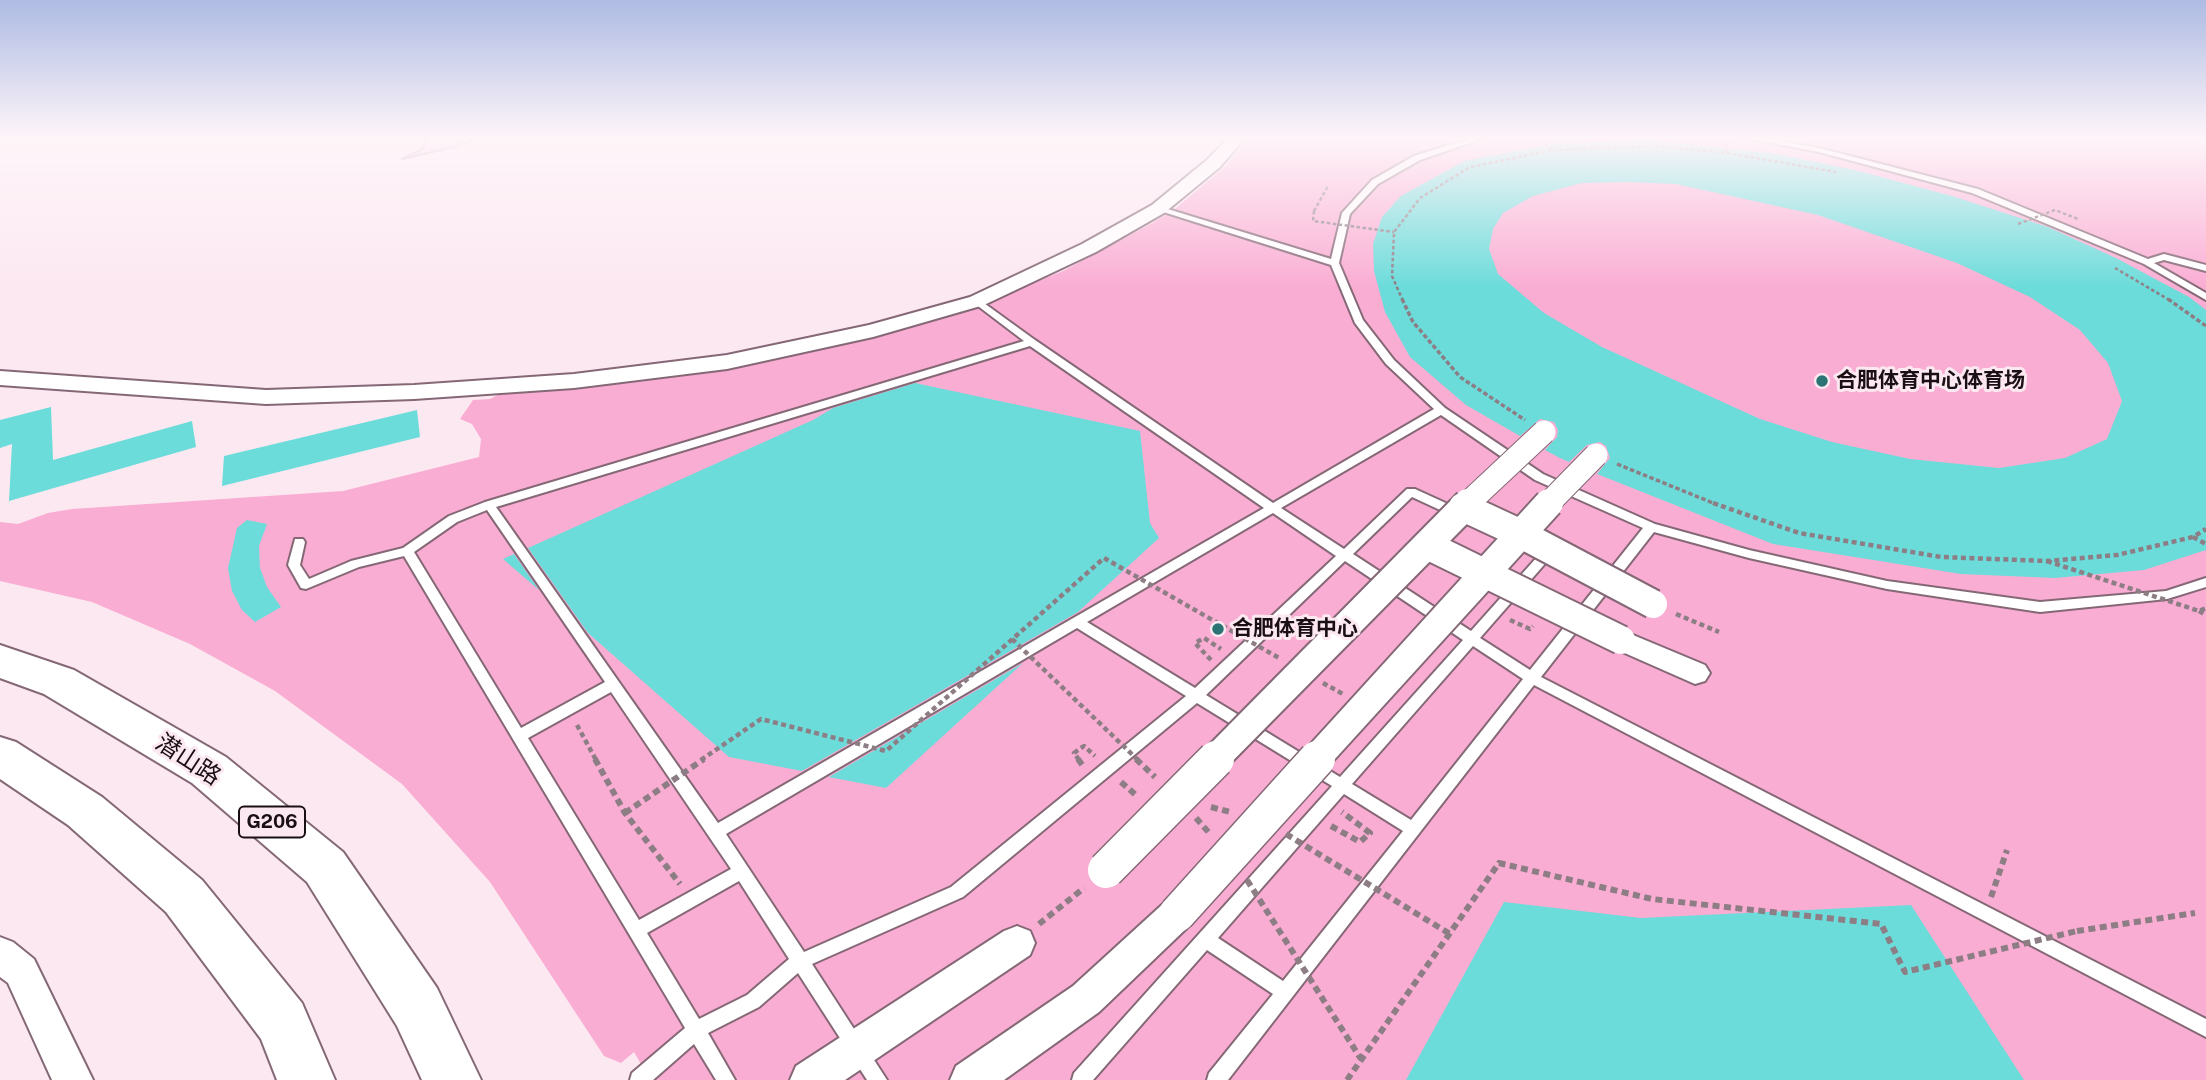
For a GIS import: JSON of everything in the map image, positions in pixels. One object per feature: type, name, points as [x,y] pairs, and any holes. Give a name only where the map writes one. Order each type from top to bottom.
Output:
[{"type":"main road","name":"潜山路","points":[[0,661],[59,682],[209,770],[324,867],[417,1007],[452,1080]]},
{"type":"main road","points":[[0,755],[85,811],[184,897],[282,1022],[306,1080]]},
{"type":"street","points":[[0,378],[267,397],[414,392],[573,381],[727,362],[873,331],[977,301],[1090,248],[1158,209],[1184,187]]},
{"type":"street","points":[[1106,870],[1463,507],[1544,432]]},
{"type":"street","points":[[970,1080],[1086,999],[1177,914],[1519,533],[1596,455]]},
{"type":"street","points":[[1463,507],[1519,533],[1653,604]]},
{"type":"street","points":[[1427,545],[1621,640],[1695,673]]},
{"type":"street","points":[[810,1080],[1017,943]]},
{"type":"street","points":[[0,954],[21,971],[73,1080]]},
{"type":"lane","points":[[1370,187],[1346,213],[1335,263],[1358,320],[1390,362],[1441,410],[1539,477],[1651,527],[1749,554],[1887,584],[2040,607],[2167,595],[2206,582]]},
{"type":"lane","points":[[1961,187],[2147,262],[2206,297]]},
{"type":"lane","points":[[1158,209],[1335,263]]},
{"type":"lane","points":[[2147,262],[2164,257],[2206,268]]},
{"type":"lane","points":[[977,301],[1031,342],[1273,508],[1530,677],[2206,1028]]},
{"type":"lane","points":[[299,542],[294,565],[306,585],[355,564],[407,551],[453,519],[489,505],[1031,342]]},
{"type":"lane","points":[[716,832],[1441,410]]},
{"type":"lane","points":[[639,1080],[697,1029],[753,1001],[799,962],[957,892],[1196,695],[1411,492],[1546,555],[1081,1080]]},
{"type":"lane","points":[[489,505],[716,832],[878,1080]]},
{"type":"lane","points":[[1216,1080],[1530,677],[1651,527]]},
{"type":"lane","points":[[407,551],[726,1080]]},
{"type":"lane","points":[[1077,622],[1413,829]]},
{"type":"lane","points":[[519,736],[614,684]]},
{"type":"lane","points":[[636,929],[741,872]]},
{"type":"lane","points":[[1207,940],[1285,992]]},
{"type":"path","points":[[1327,187],[1314,211],[1313,221],[1394,232]]},
{"type":"path","points":[[1437,187],[1420,198],[1394,232],[1392,276],[1413,322],[1460,377],[1544,432]]},
{"type":"path","points":[[2018,224],[2055,210],[2078,219]]},
{"type":"path","points":[[2006,220],[2030,229]]},
{"type":"path","points":[[2109,264],[2164,296],[2206,326]]},
{"type":"path","points":[[1596,455],[1685,493],[1799,533],[1941,557],[2048,561],[2117,555],[2193,537],[2206,529]]},
{"type":"path","points":[[2193,537],[2206,544]]},
{"type":"path","points":[[625,813],[761,719],[886,751],[1104,558],[1364,706]]},
{"type":"path","points":[[2048,561],[2206,615]]},
{"type":"path","points":[[1653,604],[1719,632]]},
{"type":"path","points":[[2199,611],[2206,608]]},
{"type":"path","points":[[1012,639],[1177,798],[1230,855],[1361,1059]]},
{"type":"path","points":[[569,709],[625,813],[692,899]]},
{"type":"path","points":[[1177,798],[1262,820],[1450,934]]},
{"type":"path","points":[[1315,818],[1360,842],[1370,833],[1329,802]]},
{"type":"path","points":[[1986,915],[2007,849]]},
{"type":"path","points":[[1347,1080],[1499,863],[1653,899],[1881,924],[1905,972],[2077,931],[2194,913]]},
{"type":"path","points":[[1017,943],[1106,870]]},
{"type":"shaded area","name":"合肥体育中心","points":[[1200,187],[2206,187],[2206,1080],[650,1080],[634,1052],[621,1063],[604,1056],[490,882],[402,784],[275,691],[190,644],[92,602],[0,581],[0,522],[18,524],[48,513],[72,509],[343,491],[479,457],[481,439],[472,424],[460,419],[473,400],[490,399],[505,391],[802,351],[940,318],[1063,271],[1176,208]]},
{"type":"building","points":[[1416,187],[1565,187],[1533,196],[1503,213],[1493,229],[1489,249],[1498,274],[1544,313],[1602,347],[1760,419],[1832,442],[1910,459],[1999,468],[2065,458],[2107,439],[2122,401],[2108,363],[2080,330],[2030,297],[1957,263],[1818,215],[1692,187],[1920,187],[2048,227],[2116,258],[2189,297],[2206,310],[2206,550],[2144,570],[2055,578],[1961,574],[1773,544],[1597,474],[1610,458],[1606,446],[1600,442],[1587,445],[1569,462],[1545,450],[1557,437],[1558,430],[1554,422],[1540,419],[1520,436],[1466,405],[1410,357],[1385,312],[1374,271],[1373,244],[1382,217],[1401,196]]},
{"type":"building","points":[[915,383],[1140,431],[1150,523],[1159,538],[1078,612],[802,771],[729,757],[588,633],[528,548],[813,420],[833,408]]},
{"type":"building","points":[[51,407],[53,460],[192,421],[196,447],[9,501],[12,444],[0,448],[0,420]]},
{"type":"building","points":[[417,410],[420,437],[222,486],[224,456]]},
{"type":"building","points":[[247,520],[267,524],[259,546],[260,568],[267,587],[281,607],[255,622],[242,610],[232,591],[228,568],[237,528]]},
{"type":"building","points":[[514,554],[539,590],[503,559]]},
{"type":"building","points":[[1023,663],[886,788],[829,777]]},
{"type":"building","points":[[1504,902],[1641,918],[1911,905],[2024,1080],[1406,1080]]},
{"type":"place","name":"合肥体育中心体育场","points":[[1822,381]]},
{"type":"place","name":"合肥体育中心","points":[[1218,629]]}]
